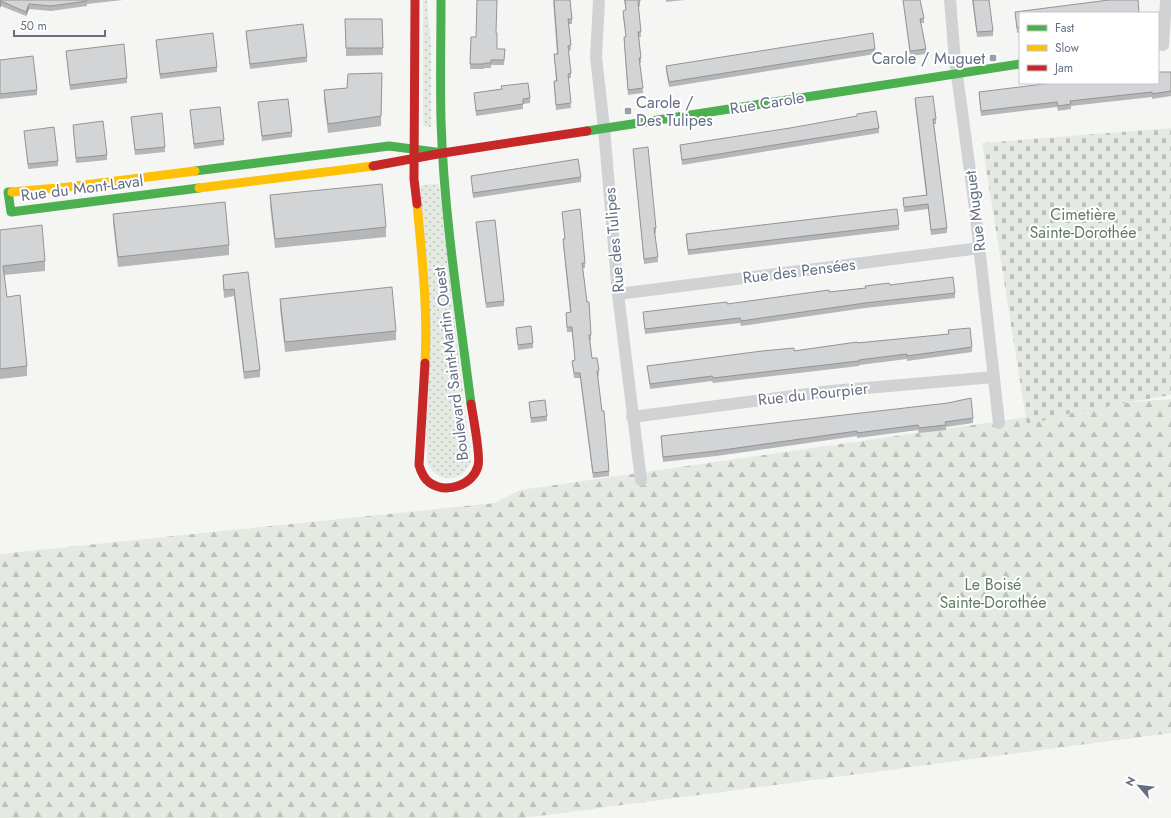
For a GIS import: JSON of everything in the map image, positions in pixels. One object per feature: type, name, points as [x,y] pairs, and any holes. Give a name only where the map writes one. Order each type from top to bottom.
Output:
[{"type":"street","name":"Boulevard Saint-Martin Ouest","points":[[414,0],[414,179],[426,295],[427,328],[419,465],[421,474],[430,483],[438,487],[452,487],[470,479],[477,470],[479,464],[457,296],[443,153],[441,121],[441,0]]},
{"type":"street","name":"Rue des Tulipes","points":[[598,0],[596,58],[604,128],[618,294],[641,480]]},
{"type":"street","name":"Rue Muguet","points":[[950,0],[957,73],[980,248],[999,423]]},
{"type":"street","points":[[1164,45],[1166,0]]},
{"type":"street","name":"Rue Carole","points":[[414,159],[443,153],[1019,64]]},
{"type":"street","name":"Rue du Mont-Laval","points":[[414,159],[392,164],[11,212],[8,192],[69,187],[389,146],[415,150]]},
{"type":"street","name":"Rue Carole","points":[[415,150],[443,153]]},
{"type":"street","name":"Rue des Pensées","points":[[618,294],[980,248]]},
{"type":"street","name":"Rue du Pourpier","points":[[632,416],[831,391],[994,377]]},
{"type":"green space","points":[[423,0],[427,0],[431,47],[431,127],[423,126]]},
{"type":"green space","name":"Cimetière Sainte-Dorothée","points":[[1171,128],[1171,395],[1075,412],[1027,425],[982,143]]},
{"type":"green space","points":[[439,184],[471,461],[462,474],[449,478],[436,474],[427,462],[421,185]]},
{"type":"green space","name":"Le Boisé Sainte-Dorothée","points":[[1171,399],[1171,733],[523,818],[0,818],[0,554],[495,503],[520,490],[1133,402]]},
{"type":"building","points":[[0,0],[87,1],[51,6],[29,4],[26,12],[1,1],[0,3]]},
{"type":"building","points":[[477,0],[497,0],[497,49],[505,49],[504,60],[491,60],[491,63],[484,64],[470,64],[471,37],[476,37]]},
{"type":"building","points":[[554,0],[570,0],[572,19],[568,19],[571,45],[568,46],[571,73],[568,74],[571,103],[556,105],[554,81],[557,81],[554,54],[558,54]]},
{"type":"building","points":[[625,0],[640,0],[638,2],[641,32],[638,32],[641,58],[639,58],[643,88],[628,90],[624,37],[626,37],[623,11],[626,10]]},
{"type":"building","points":[[903,0],[920,0],[924,18],[920,19],[926,49],[910,51]]},
{"type":"building","points":[[973,0],[989,0],[993,31],[977,32]]},
{"type":"building","points":[[1109,0],[1138,0],[1139,12],[1019,12],[1019,27],[1017,28],[1015,12]]},
{"type":"building","points":[[345,19],[382,19],[383,48],[346,48]]},
{"type":"building","points":[[303,24],[307,57],[250,64],[246,31]]},
{"type":"building","points":[[213,33],[217,67],[160,74],[156,40]]},
{"type":"building","points":[[873,33],[875,49],[669,82],[666,66]]},
{"type":"building","points":[[124,44],[127,78],[70,85],[66,51]]},
{"type":"building","points":[[33,56],[37,90],[0,94],[0,60]]},
{"type":"building","points":[[1159,72],[1171,72],[1171,91],[1070,101],[1071,104],[1058,106],[1057,102],[981,111],[979,92],[1044,84],[1159,84]]},
{"type":"building","points":[[382,73],[381,116],[328,124],[324,90],[347,88],[348,74]]},
{"type":"building","points":[[528,83],[530,98],[523,99],[523,104],[476,111],[474,93],[502,89],[501,86]]},
{"type":"building","points":[[933,96],[936,119],[933,119],[947,228],[931,230],[928,204],[904,207],[903,198],[927,195],[915,98]]},
{"type":"building","points":[[288,99],[292,132],[262,136],[258,102]]},
{"type":"building","points":[[220,107],[224,140],[194,144],[190,110]]},
{"type":"building","points":[[876,111],[879,128],[682,160],[680,145],[790,128],[857,116],[857,114]]},
{"type":"building","points":[[162,113],[165,147],[135,150],[131,117]]},
{"type":"building","points":[[103,121],[107,155],[76,158],[73,125]]},
{"type":"building","points":[[54,127],[58,161],[28,164],[24,131]]},
{"type":"building","points":[[648,147],[656,228],[654,228],[658,257],[644,259],[633,149]]},
{"type":"building","points":[[578,159],[581,177],[473,193],[471,176]]},
{"type":"building","points":[[382,184],[386,227],[275,239],[270,195]]},
{"type":"building","points":[[225,202],[229,245],[118,257],[113,214]]},
{"type":"building","points":[[580,209],[585,263],[582,263],[587,302],[589,302],[591,335],[589,335],[592,358],[597,358],[599,370],[597,371],[602,411],[604,411],[609,471],[593,473],[580,373],[574,373],[572,361],[575,360],[572,327],[567,327],[566,313],[571,312],[563,239],[565,239],[562,212]]},
{"type":"building","points":[[897,209],[899,225],[688,250],[686,234]]},
{"type":"building","points":[[495,220],[504,301],[486,303],[476,222]]},
{"type":"building","points":[[42,225],[45,261],[3,266],[7,297],[20,295],[27,366],[0,369],[0,230]]},
{"type":"building","points":[[248,272],[260,370],[244,372],[234,289],[224,290],[223,275]]},
{"type":"building","points":[[953,277],[955,293],[865,303],[741,321],[740,318],[645,329],[643,312],[727,302],[727,304],[829,290],[829,292],[866,288],[865,286],[889,283],[890,285]]},
{"type":"building","points":[[392,287],[396,331],[285,342],[280,299]]},
{"type":"building","points":[[531,326],[533,343],[518,345],[516,328]]},
{"type":"building","points":[[970,328],[972,347],[907,356],[907,354],[859,361],[650,384],[647,366],[762,351],[794,348],[794,351],[857,342],[949,334],[948,330]]},
{"type":"building","points":[[971,398],[973,418],[945,422],[946,425],[919,428],[918,425],[857,433],[857,431],[663,457],[661,436],[948,403]]},
{"type":"building","points":[[545,400],[547,416],[531,418],[529,402]]},
{"type":"traffic: fast","points":[[441,0],[441,121],[445,192],[471,404]]},
{"type":"traffic: fast","points":[[587,131],[1019,64]]},
{"type":"traffic: fast","points":[[195,171],[389,146],[443,153]]},
{"type":"traffic: fast","points":[[12,192],[8,192],[11,212],[199,188]]},
{"type":"traffic: slow","points":[[199,188],[373,166]]},
{"type":"traffic: slow","points":[[12,192],[69,187],[195,171]]},
{"type":"traffic: slow","points":[[417,204],[425,303],[425,363]]},
{"type":"traffic: jam","points":[[415,0],[414,179],[417,204]]},
{"type":"traffic: jam","points":[[373,166],[443,153],[587,131]]},
{"type":"traffic: jam","points":[[425,363],[419,465],[422,473],[430,483],[444,488],[458,486],[465,483],[475,473],[479,461],[471,404]]},
{"type":"place","name":"Carole / Muguet","points":[[993,58]]},
{"type":"place","name":"Carole / Des Tulipes","points":[[628,111]]}]
